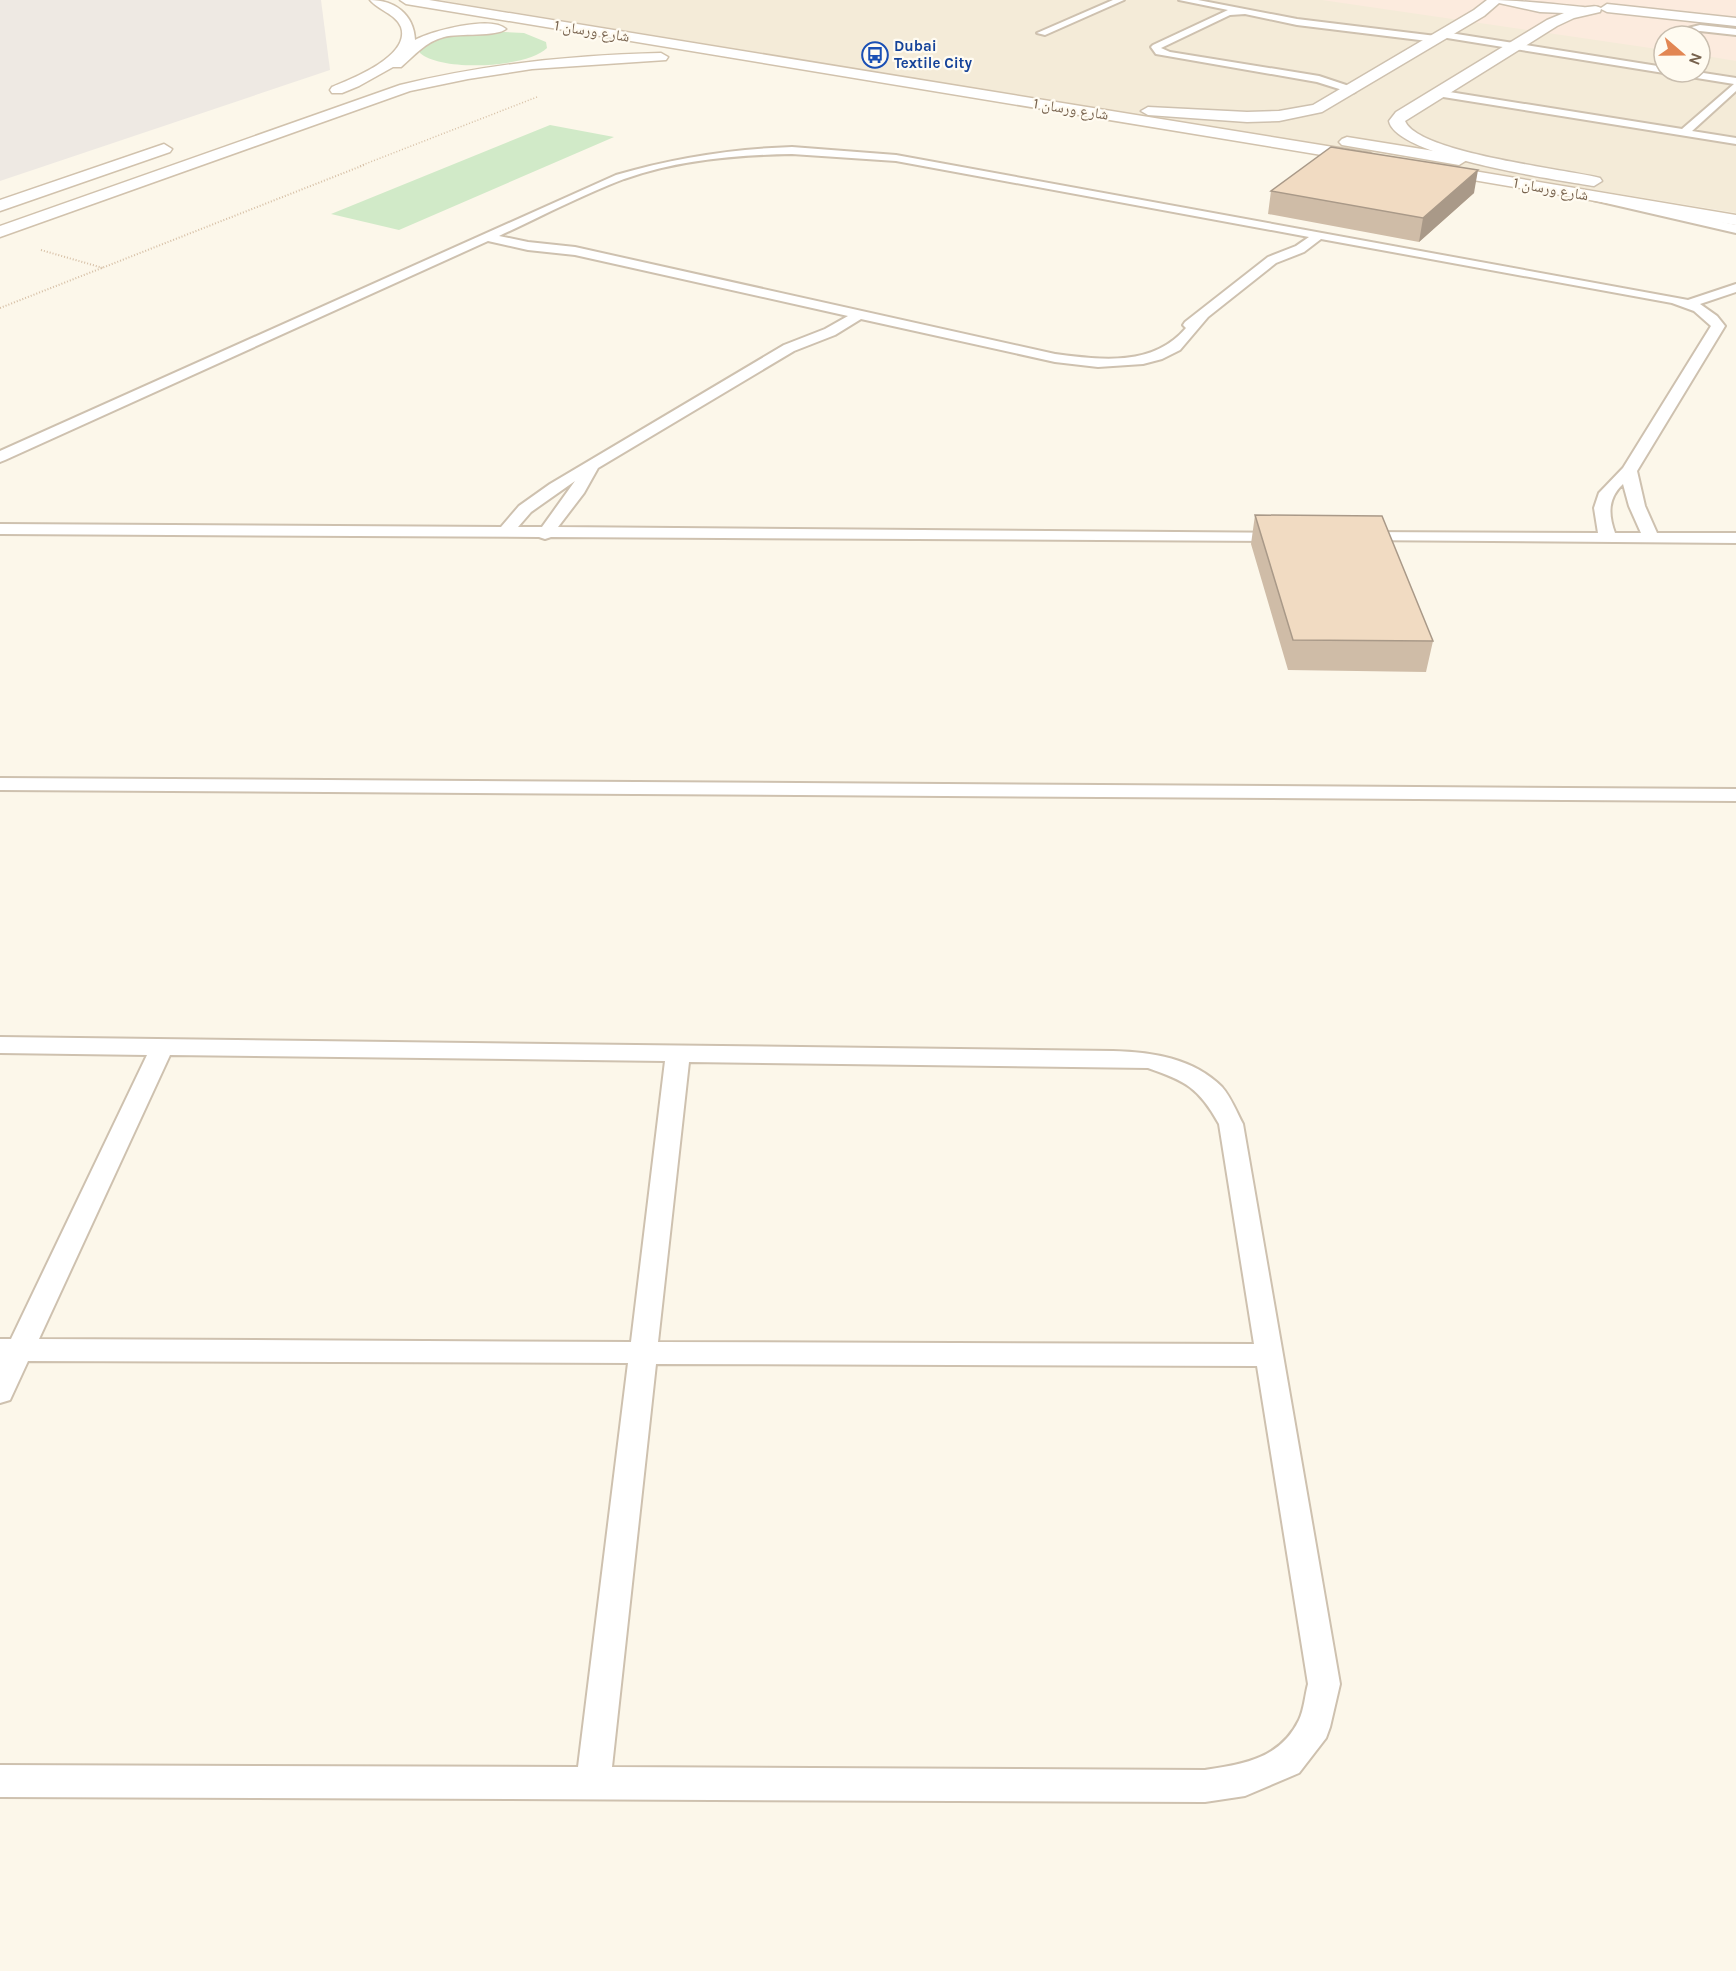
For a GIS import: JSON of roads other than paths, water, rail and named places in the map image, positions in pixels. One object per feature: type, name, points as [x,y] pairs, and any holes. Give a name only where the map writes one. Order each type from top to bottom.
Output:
[{"type":"street","points":[[376,0],[398,12],[408,27],[405,46],[397,58],[383,70]]},
{"type":"street","name":"شارع ورسان 1","points":[[406,0],[792,64],[1591,188],[1701,199]]},
{"type":"street","name":"شارع ورسان 1","points":[[468,0],[1148,111],[1591,188],[1736,220]]},
{"type":"street","points":[[1148,111],[1239,117],[1279,116],[1317,109],[1479,14],[1495,0]]},
{"type":"street","points":[[1502,0],[1540,8],[1601,9],[1736,20]]},
{"type":"street","points":[[1591,188],[1416,141],[1402,132],[1397,121],[1401,115],[1560,19],[1627,0]]},
{"type":"street","points":[[1643,0],[1736,20]]},
{"type":"street","points":[[0,232],[377,97],[442,79],[541,58],[555,42],[524,30],[447,33],[420,42],[396,64],[327,93]]},
{"type":"street","points":[[442,79],[628,58],[704,58],[792,64]]},
{"type":"street","points":[[0,206],[182,143]]},
{"type":"lane","points":[[1042,33],[1120,0]]},
{"type":"lane","points":[[1184,0],[1286,20],[1517,45],[1652,68]]},
{"type":"lane","points":[[1241,10],[1231,11],[1162,43],[1156,47],[1157,50],[1168,56],[1331,82],[1352,90]]},
{"type":"lane","points":[[1712,29],[1736,32]]},
{"type":"lane","points":[[1712,77],[1736,81]]},
{"type":"lane","points":[[1684,133],[1736,86]]},
{"type":"lane","points":[[1437,93],[1736,141]]},
{"type":"lane","points":[[4,456],[620,177],[648,167],[714,154],[788,149],[826,150],[896,159],[1284,238],[1319,235],[1672,299],[1688,304],[1713,318],[1718,326],[1629,471],[1611,485],[1602,501],[1601,518],[1608,537]]},
{"type":"lane","points":[[1591,188],[1645,211],[1736,230]]},
{"type":"lane","points":[[504,229],[575,251],[1055,358],[1087,362],[1119,362],[1148,358],[1170,350],[1202,316],[1272,260],[1300,249],[1319,235]]},
{"type":"lane","points":[[486,237],[528,246],[575,251]]},
{"type":"lane","points":[[1272,260],[1284,238]]},
{"type":"lane","points":[[1688,304],[1736,288]]},
{"type":"lane","points":[[789,348],[819,320],[836,309]]},
{"type":"lane","points":[[504,533],[525,509],[539,498],[789,348],[830,332],[860,315]]},
{"type":"lane","points":[[545,534],[576,493],[591,468]]},
{"type":"lane","points":[[1629,471],[1632,492],[1640,515],[1652,538]]},
{"type":"lane","points":[[0,529],[545,534],[1298,536]]},
{"type":"lane","points":[[1345,537],[1736,538]]},
{"type":"lane","points":[[0,784],[1736,795]]},
{"type":"lane","points":[[0,1045],[1150,1060],[1188,1073],[1214,1094],[1231,1124],[1324,1684],[1314,1727],[1287,1762],[1245,1780],[1205,1786],[0,1781]]},
{"type":"lane","points":[[0,1392],[10,1350],[162,1047]]},
{"type":"lane","points":[[593,1783],[678,1053]]},
{"type":"lane","points":[[10,1350],[1269,1355]]},
{"type":"place","name":"Dubai Textile City","points":[[875,55]]}]
